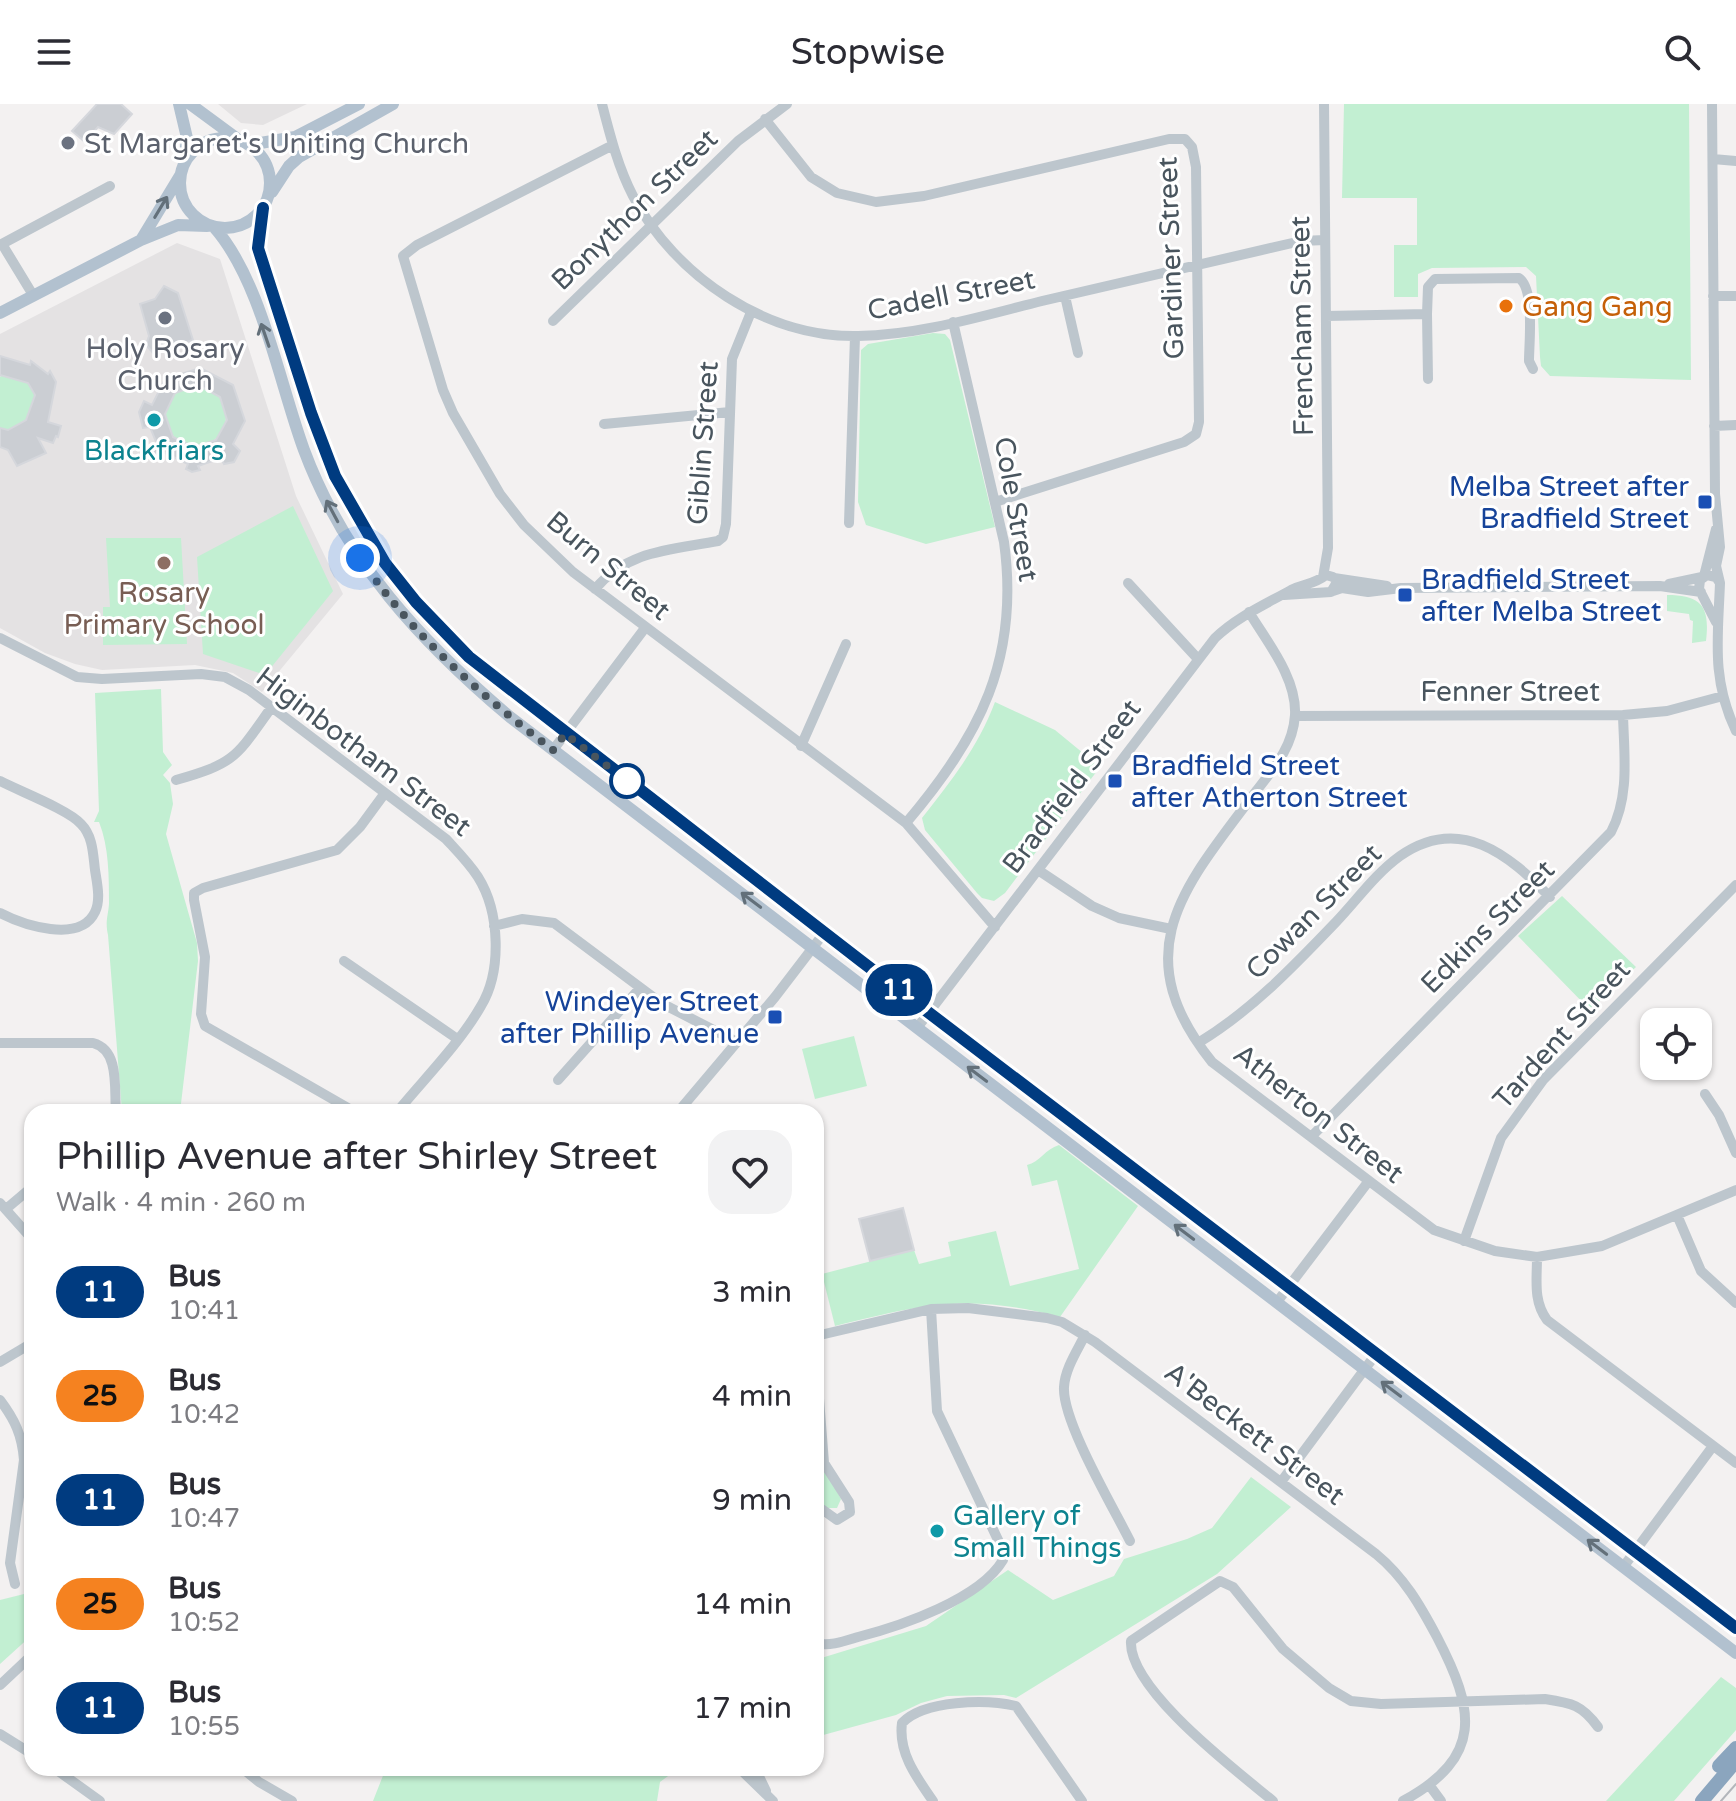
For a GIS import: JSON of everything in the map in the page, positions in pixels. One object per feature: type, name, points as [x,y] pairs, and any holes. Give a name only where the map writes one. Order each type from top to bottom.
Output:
[{"type":"highway","points":[[1712,1789],[1718,1767],[1736,1748]]},
{"type":"highway","points":[[1702,1801],[1736,1761]]},
{"type":"main road","points":[[179,104],[187,138],[181,192],[188,209],[212,226],[237,257],[304,451],[349,542],[403,617],[433,648],[510,717],[1736,1653]]},
{"type":"main road","points":[[190,104],[261,156],[269,173],[270,191],[264,206],[258,248],[335,476],[385,563],[469,657],[824,933],[1736,1628]]},
{"type":"main road","points":[[141,240],[189,157],[203,144],[220,139],[244,143],[295,137],[359,104]]},
{"type":"main road","points":[[0,313],[141,240],[178,225],[227,228],[244,225],[264,206],[289,166],[299,157],[393,104]]},
{"type":"street","name":"Cadell Street","points":[[602,104],[613,145],[633,196],[651,225],[678,257],[751,312],[804,329],[855,336],[903,332],[1301,241],[1325,240]]},
{"type":"street","name":"Bonython Street","points":[[553,321],[765,119],[787,104]]},
{"type":"street","name":"Frencham Street","points":[[1324,104],[1328,578],[1321,589],[1330,592]]},
{"type":"street","points":[[1712,104],[1714,426],[1716,527],[1720,547],[1716,566],[1720,586],[1716,622],[1717,666],[1723,696],[1736,731]]},
{"type":"street","name":"Gardiner Street","points":[[765,119],[811,177],[837,193],[876,202],[924,196],[1169,139],[1185,139],[1192,147],[1196,167],[1199,422],[1196,434],[1184,442],[995,502]]},
{"type":"street","name":"Burn Street","points":[[613,145],[417,245],[403,256],[443,390],[463,435],[500,494],[551,553],[645,628],[906,823],[995,927]]},
{"type":"street","points":[[1713,159],[1736,161]]},
{"type":"street","points":[[33,295],[1,244],[110,186]]},
{"type":"street","points":[[1428,379],[1428,287],[1435,279],[1444,277],[1519,278],[1525,282],[1529,361],[1533,369]]},
{"type":"street","points":[[1065,296],[1078,353]]},
{"type":"street","points":[[1713,296],[1736,296]]},
{"type":"street","name":"Giblin Street","points":[[595,589],[615,569],[639,555],[718,541],[723,537],[733,351],[751,312]]},
{"type":"street","points":[[1326,316],[1427,314]]},
{"type":"street","name":"Cole Street","points":[[906,823],[967,742],[987,705],[1007,627],[1009,573],[953,322]]},
{"type":"street","points":[[849,523],[855,336]]},
{"type":"street","points":[[604,424],[730,412]]},
{"type":"street","points":[[1714,426],[1736,425]]},
{"type":"street","points":[[1716,527],[1698,586],[1716,622]]},
{"type":"street","points":[[1703,576],[1713,575],[1720,586]]},
{"type":"street","name":"Bradfield Street","points":[[1660,586],[1703,576]]},
{"type":"street","name":"Bradfield Street","points":[[917,1028],[1222,631],[1249,612],[1295,588],[1328,578],[1401,588]]},
{"type":"street","points":[[1128,583],[1198,659]]},
{"type":"street","name":"Bradfield Street","points":[[1284,595],[1330,592],[1342,588],[1368,592],[1401,588],[1660,586],[1702,593]]},
{"type":"street","points":[[1702,593],[1712,596],[1720,586]]},
{"type":"street","name":"Atherton Street","points":[[1249,612],[1290,684],[1295,716],[1285,752],[1190,881],[1171,929],[1170,965],[1174,999],[1212,1062],[1434,1230],[1495,1251],[1537,1257],[1602,1246],[1736,1190]]},
{"type":"street","points":[[553,750],[645,628]]},
{"type":"street","name":"Higinbotham Street","points":[[0,638],[77,677],[102,679],[201,674],[225,677],[446,839],[464,858],[487,895],[494,926],[495,947],[489,989],[482,1006],[403,1104]]},
{"type":"street","points":[[801,746],[846,644]]},
{"type":"street","name":"Fenner Street","points":[[1295,716],[1623,715],[1667,711],[1723,696]]},
{"type":"street","points":[[176,780],[217,768],[230,760],[271,708]]},
{"type":"street","name":"Edkins Street","points":[[1311,1137],[1601,845],[1617,820],[1624,779],[1623,715]]},
{"type":"street","points":[[0,781],[81,822],[92,844],[98,897],[94,914],[77,928],[50,929],[21,923],[0,913]]},
{"type":"street","points":[[341,1104],[205,1026],[201,1014],[205,957],[194,893],[337,850],[360,827],[385,793]]},
{"type":"street","name":"Cowan Street","points":[[1198,1043],[1259,1000],[1371,882],[1402,855],[1417,847],[1451,840],[1483,845],[1512,860],[1550,897]]},
{"type":"street","points":[[1038,870],[1092,906],[1119,918],[1171,929]]},
{"type":"street","name":"Tardent Street","points":[[1464,1241],[1501,1138],[1520,1109],[1543,1080],[1736,885]]},
{"type":"street","points":[[494,926],[522,919],[554,923],[661,1003],[737,1042]]},
{"type":"street","points":[[685,1104],[824,933]]},
{"type":"street","points":[[344,961],[456,1038]]},
{"type":"street","points":[[558,1080],[640,988]]},
{"type":"street","points":[[0,1043],[93,1043],[104,1047],[112,1058],[115,1104]]},
{"type":"street","points":[[1705,1094],[1719,1115],[1736,1153]]},
{"type":"street","points":[[1277,1302],[1368,1182]]},
{"type":"street","points":[[24,1192],[3,1206],[24,1230]]},
{"type":"street","points":[[1677,1215],[1701,1271],[1736,1303]]},
{"type":"street","points":[[1537,1257],[1537,1299],[1539,1309],[1547,1320],[1736,1463]]},
{"type":"street","name":"A'Beckett Street","points":[[824,1334],[931,1309],[968,1308],[1047,1318],[1085,1335],[1376,1554],[1403,1579],[1417,1599],[1453,1667],[1465,1702],[1463,1739],[1455,1757],[1430,1786],[1403,1801]]},
{"type":"street","points":[[824,1644],[832,1644],[918,1620],[981,1583],[992,1575],[1003,1560],[999,1542],[937,1411],[931,1309]]},
{"type":"street","points":[[1085,1335],[1066,1375],[1066,1407],[1130,1541]]},
{"type":"street","points":[[0,1362],[24,1348]]},
{"type":"street","points":[[1281,1482],[1376,1354]]},
{"type":"street","points":[[0,1400],[19,1429],[23,1443],[24,1460],[10,1563],[15,1584]]},
{"type":"street","points":[[1624,1566],[1713,1446]]},
{"type":"street","points":[[824,1470],[849,1502],[850,1512],[837,1520],[824,1511]]},
{"type":"street","points":[[1273,1801],[1175,1719],[1132,1657],[1131,1641],[1213,1583],[1226,1582],[1233,1587],[1283,1649],[1329,1688],[1351,1701],[1381,1704],[1545,1699],[1586,1710],[1598,1727]]},
{"type":"street","points":[[0,1685],[24,1662]]},
{"type":"street","points":[[933,1801],[909,1765],[901,1732],[902,1723],[915,1714],[955,1703],[1016,1706],[1082,1801]]},
{"type":"street","points":[[0,1734],[24,1749]]},
{"type":"street","points":[[65,1776],[100,1801]]},
{"type":"street","points":[[252,1776],[292,1801]]},
{"type":"street","points":[[748,1776],[770,1797]]},
{"type":"street","points":[[759,1776],[770,1797]]},
{"type":"street","points":[[1430,1786],[1441,1801]]},
{"type":"shaded area","points":[[218,104],[307,104],[263,125],[241,123]]},
{"type":"shaded area","points":[[177,243],[220,259],[296,496],[343,594],[262,692],[233,673],[195,665],[102,670],[75,664],[45,653],[0,628],[0,334]]},
{"type":"green space","points":[[1344,104],[1689,104],[1691,380],[1550,376],[1541,366],[1536,276],[1526,267],[1432,268],[1418,274],[1418,297],[1394,297],[1394,245],[1417,245],[1417,198],[1342,198]]},
{"type":"green space","points":[[933,333],[945,334],[950,340],[995,527],[926,544],[866,525],[858,502],[861,350],[868,344]]},
{"type":"green space","points":[[3,375],[29,383],[35,395],[28,418],[8,430],[0,428],[0,377]]},
{"type":"green space","points":[[196,386],[217,395],[226,416],[217,437],[196,446],[175,437],[166,416],[175,395]]},
{"type":"green space","points":[[293,506],[333,591],[265,675],[203,654],[197,557]]},
{"type":"green space","points":[[106,538],[181,538],[187,644],[103,645],[103,607],[110,607]]},
{"type":"green space","points":[[1667,595],[1688,597],[1701,605],[1707,619],[1706,641],[1692,643],[1693,621],[1689,614],[1667,611]]},
{"type":"green space","points":[[161,689],[163,752],[172,765],[163,775],[170,783],[173,804],[166,834],[197,943],[198,961],[181,1104],[121,1104],[107,926],[108,862],[99,822],[94,822],[99,811],[95,693]]},
{"type":"green space","points":[[995,702],[1055,730],[1100,767],[1005,893],[994,901],[977,893],[925,830],[922,818],[972,748]]},
{"type":"green space","points":[[1562,896],[1636,967],[1590,1010],[1518,936]]},
{"type":"green space","points":[[854,1036],[867,1086],[815,1099],[802,1049]]},
{"type":"green space","points":[[1059,1145],[1138,1206],[1060,1317],[999,1305],[947,1304],[835,1326],[824,1273],[914,1250],[919,1264],[951,1256],[948,1242],[996,1231],[1010,1286],[1079,1269],[1057,1180],[1032,1186],[1027,1165]]},
{"type":"green space","points":[[824,1472],[841,1499],[837,1508],[824,1506]]},
{"type":"green space","points":[[1251,1477],[1291,1507],[1217,1574],[1016,1698],[1004,1695],[947,1696],[921,1703],[896,1715],[824,1735],[824,1657],[926,1626],[1008,1570],[1053,1600],[1114,1576],[1124,1559],[1212,1528]]},
{"type":"green space","points":[[24,1594],[24,1642],[0,1664],[0,1600]]},
{"type":"green space","points":[[1721,1677],[1736,1688],[1736,1730],[1674,1801],[1606,1801]]},
{"type":"green space","points":[[383,1776],[668,1776],[660,1782],[657,1801],[373,1801]]},
{"type":"building","points":[[97,104],[121,104],[132,114],[114,134],[98,127],[85,142],[72,131]]},
{"type":"building","name":"Holy Rosary Church","points":[[164,286],[178,293],[193,340],[171,347],[164,344],[161,351],[153,353],[146,345],[149,336],[140,304],[155,299]]},
{"type":"building","points":[[0,356],[30,365],[31,361],[48,374],[50,371],[56,382],[48,422],[61,426],[58,437],[53,443],[38,438],[46,453],[17,466],[8,450],[0,447],[0,428],[8,430],[26,420],[35,395],[28,383],[0,375]]},
{"type":"building","name":"Blackfriars","points":[[200,368],[233,385],[245,421],[233,444],[240,451],[234,462],[224,464],[221,458],[198,466],[200,470],[192,472],[186,469],[188,464],[163,452],[160,456],[154,453],[152,446],[157,444],[150,427],[143,428],[139,412],[144,401],[152,405],[165,379]],"holes":[[[198,385],[220,397],[227,420],[216,440],[194,447],[173,437],[165,414],[175,393]]]},
{"type":"building","points":[[903,1208],[914,1250],[870,1261],[859,1219]]},
{"type":"tram line","points":[[1721,1801],[1736,1784]]},
{"type":"bus line","name":"11","points":[[263,208],[258,248],[311,413],[335,476],[385,563],[416,602],[469,657],[861,961],[1736,1628]]},
{"type":"place","name":"St Margaret's Uniting Church","points":[[68,143]]},
{"type":"place","name":"Gang Gang","points":[[1506,306]]},
{"type":"place","name":"Holy Rosary Church","points":[[165,318]]},
{"type":"place","name":"Blackfriars","points":[[154,420]]},
{"type":"place","name":"Melba Street after Bradfield Street","points":[[1705,502]]},
{"type":"place","name":"Rosary Primary School","points":[[164,563]]},
{"type":"place","name":"Bradfield Street after Melba Street","points":[[1405,595]]},
{"type":"place","name":"Bradfield Street after Atherton Street","points":[[1115,781]]},
{"type":"place","name":"Windeyer Street after Phillip Avenue","points":[[775,1017]]},
{"type":"place","name":"Gallery of Small Things","points":[[937,1531]]},
{"type":"route","points":[[360,558],[403,617],[457,673],[553,750],[565,734],[627,781]]}]
